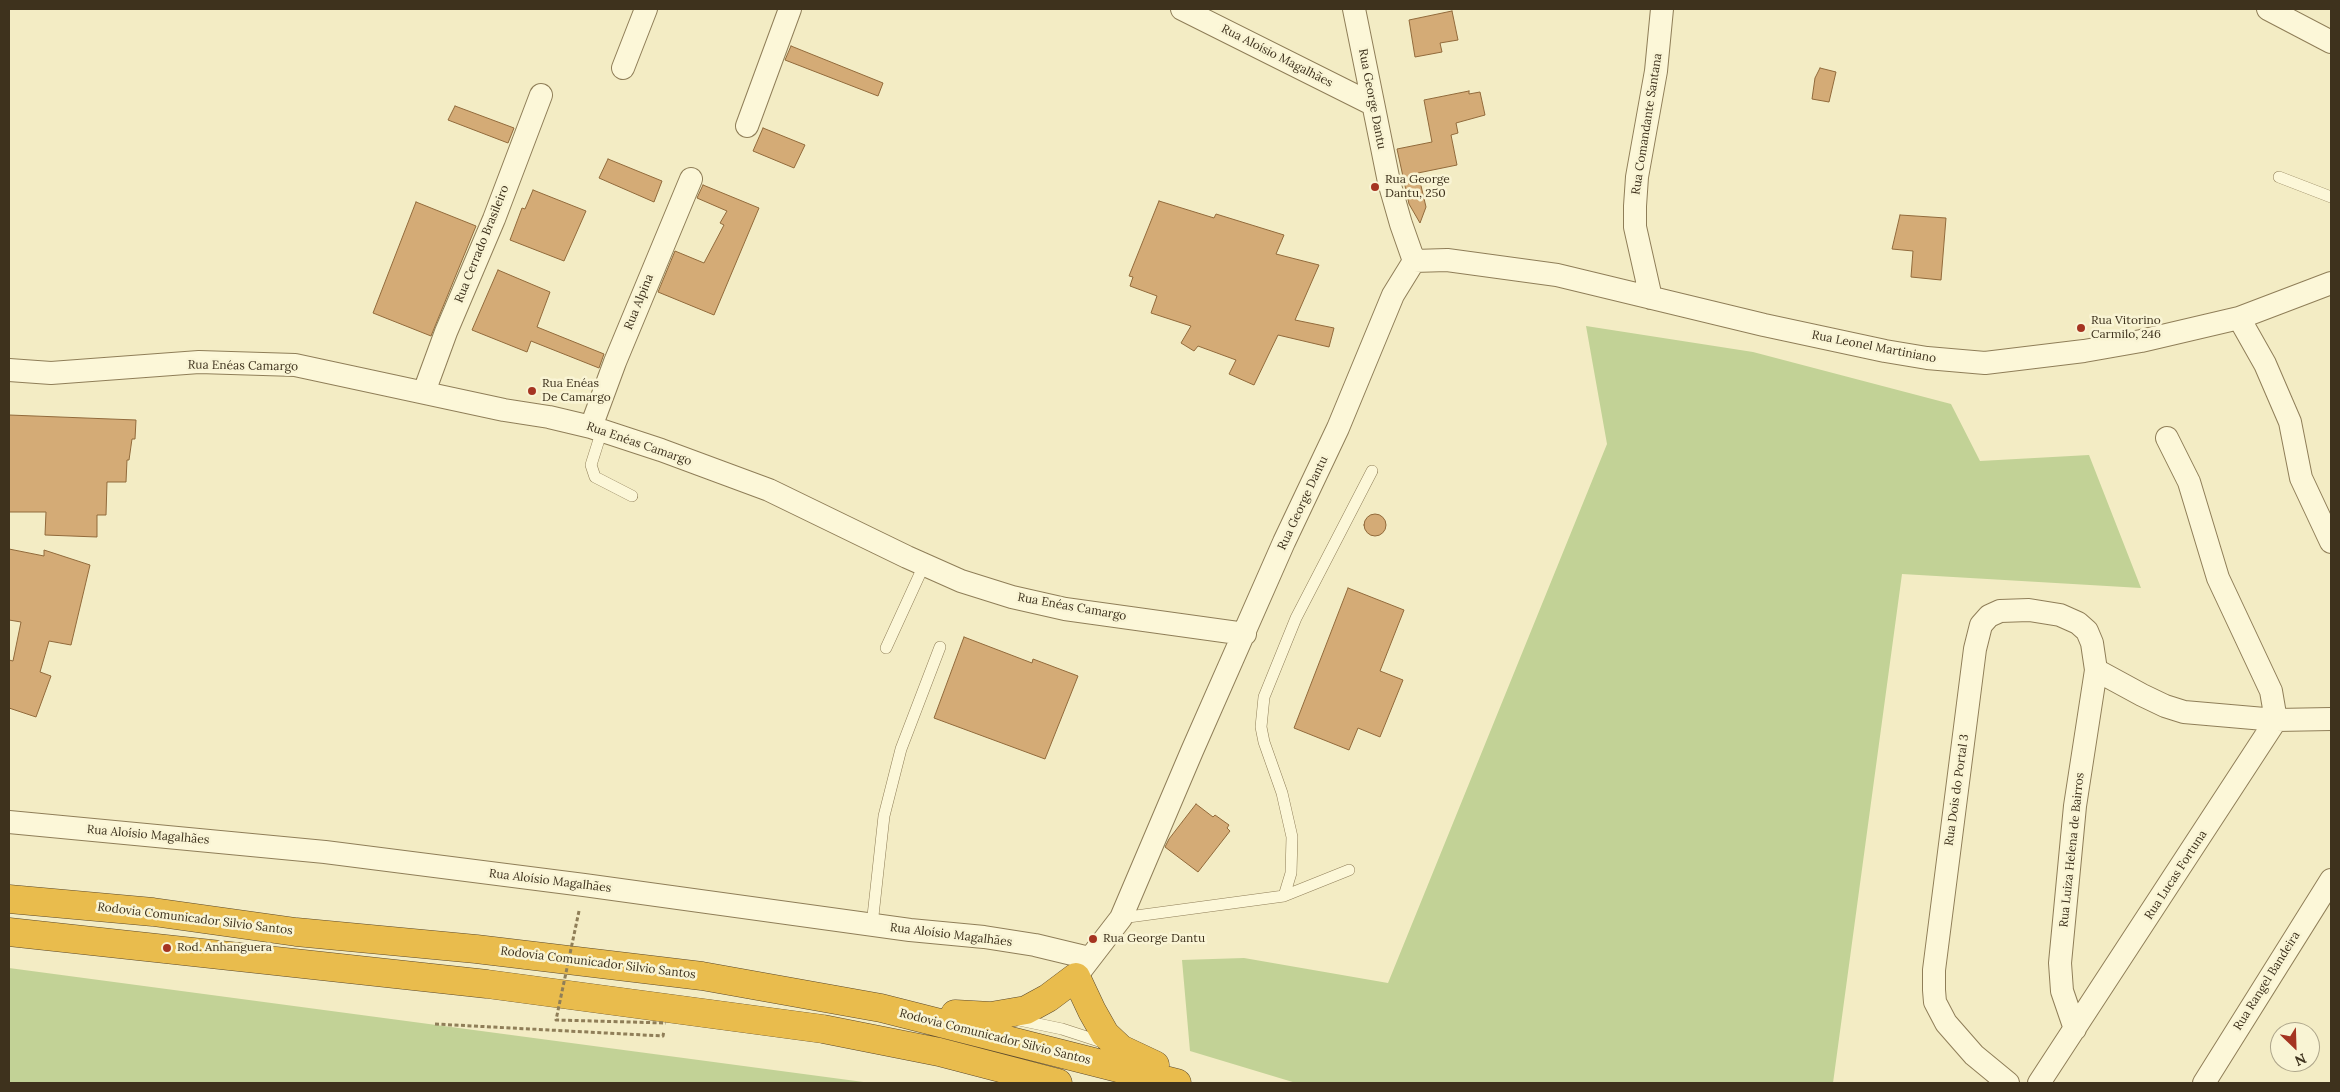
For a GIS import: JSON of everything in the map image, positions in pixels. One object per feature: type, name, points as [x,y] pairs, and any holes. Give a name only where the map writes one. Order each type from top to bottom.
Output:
[{"type":"highway","name":"Rodovia Comunicador Silvio Santos","points":[[9,898],[153,912],[296,932],[486,950],[692,974],[812,994],[881,1008],[1177,1083]]},
{"type":"highway","points":[[9,932],[487,984],[813,1027],[939,1052],[1058,1083]]},
{"type":"highway","points":[[881,1008],[991,1016],[1026,1010],[1048,998],[1083,968],[1098,1022],[1105,1034],[1121,1049],[1195,1083]]},
{"type":"street","points":[[623,68],[646,9]]},
{"type":"street","points":[[747,126],[790,9]]},
{"type":"street","name":"Rua Aloísio Magalhães","points":[[1182,9],[1372,104]]},
{"type":"street","name":"Rua George Dantu","points":[[1083,968],[1121,918],[1284,542],[1338,428],[1393,296],[1414,261],[1389,182],[1354,9]]},
{"type":"street","name":"Rua Comandante Santana","points":[[1650,298],[1635,227],[1635,206],[1656,71],[1662,9]]},
{"type":"street","points":[[2268,9],[2331,42]]},
{"type":"street","name":"Rua Cerrado Brasileiro","points":[[424,392],[541,95]]},
{"type":"street","name":"Rua Alpina","points":[[597,428],[615,362],[691,179]]},
{"type":"street","name":"Rua Leonel Martiniano","points":[[1414,261],[1447,260],[1557,275],[1764,325],[1885,351],[1927,358],[1985,362],[2084,351],[2141,341],[2239,318],[2331,282]]},
{"type":"street","points":[[2239,318],[2265,364],[2290,422],[2301,478],[2331,542]]},
{"type":"street","name":"Rua Enéas Camargo","points":[[9,370],[51,373],[199,362],[295,365],[597,428],[769,490],[961,581],[1012,597],[1065,609],[1245,634]]},
{"type":"street","points":[[2167,438],[2189,482],[2218,578],[2271,691],[2276,720]]},
{"type":"street","name":"Rua Dois do Portal 3","points":[[2008,1083],[1974,1055],[1946,1023],[1935,1002],[1934,990],[1934,970],[1975,649],[1981,625],[1989,616],[2010,609],[2060,615],[2078,623],[2087,631],[2092,643],[2096,670]]},
{"type":"street","points":[[2096,670],[2142,695],[2184,712],[2276,720],[2331,719]]},
{"type":"street","name":"Rua Luiza Helena de Bairros","points":[[2075,1029],[2062,990],[2060,963],[2075,806],[2096,670]]},
{"type":"street","name":"Rua Lucas Fortuna","points":[[2075,1029],[2276,720]]},
{"type":"street","name":"Rua Aloísio Magalhães","points":[[9,822],[334,854],[1034,945],[1083,968]]},
{"type":"street","name":"Rua Rangel Bandeira","points":[[2204,1083],[2331,880]]},
{"type":"street","points":[[2039,1083],[2075,1029]]},
{"type":"lane","points":[[2279,177],[2331,197]]},
{"type":"lane","points":[[597,428],[591,465],[595,477],[632,496]]},
{"type":"lane","points":[[1284,896],[1291,873],[1292,837],[1282,793],[1264,742],[1261,727],[1264,697],[1296,618],[1372,471]]},
{"type":"lane","points":[[886,648],[924,565]]},
{"type":"lane","points":[[872,925],[884,816],[902,749],[940,647]]},
{"type":"lane","points":[[1121,918],[1284,896],[1349,870]]},
{"type":"lane","points":[[991,1016],[1034,1022],[1062,1029],[1121,1049]]},
{"type":"path","points":[[435,1024],[663,1036],[666,1022],[556,1020],[579,911]]},
{"type":"green space","points":[[1586,326],[1753,352],[1951,404],[1980,461],[2089,455],[2141,588],[1902,574],[1833,1083],[1296,1083],[1190,1051],[1182,960],[1244,958],[1388,983],[1607,444]]},
{"type":"green space","points":[[9,968],[871,1083],[9,1083]]},
{"type":"building","points":[[1452,11],[1458,40],[1440,43],[1442,52],[1415,57],[1409,20]]},
{"type":"building","points":[[791,46],[883,83],[878,96],[785,60]]},
{"type":"building","points":[[1820,68],[1836,72],[1829,102],[1812,99],[1815,78]]},
{"type":"building","points":[[1469,91],[1469,94],[1480,92],[1485,115],[1456,123],[1458,133],[1451,135],[1457,165],[1418,173],[1426,207],[1420,223],[1409,204],[1397,149],[1432,142],[1424,100]]},
{"type":"building","points":[[455,106],[514,128],[508,143],[448,120]]},
{"type":"building","points":[[763,128],[805,145],[794,168],[753,151]]},
{"type":"building","points":[[608,159],[662,181],[654,202],[599,178]]},
{"type":"building","points":[[703,185],[759,208],[714,315],[658,292],[675,251],[704,263],[724,225],[720,223],[727,211],[697,198]]},
{"type":"building","points":[[533,190],[586,211],[564,261],[510,240],[522,208],[525,209]]},
{"type":"building","points":[[1159,201],[1214,218],[1216,214],[1284,235],[1276,254],[1319,265],[1295,320],[1334,328],[1329,347],[1278,335],[1254,385],[1229,374],[1236,360],[1198,346],[1194,351],[1181,343],[1191,326],[1151,313],[1157,296],[1130,286],[1133,277],[1129,276]]},
{"type":"building","points":[[416,202],[476,226],[431,336],[373,313]]},
{"type":"building","points":[[1900,215],[1946,218],[1941,280],[1911,277],[1913,251],[1892,249]]},
{"type":"building","points":[[498,270],[550,292],[537,327],[604,354],[599,368],[531,341],[527,352],[472,330]]},
{"type":"building","points":[[9,415],[136,420],[135,439],[132,439],[129,460],[127,460],[126,482],[107,482],[106,515],[97,515],[97,537],[45,535],[46,512],[9,512]]},
{"type":"building","points":[[1371,514],[1379,514],[1386,521],[1386,529],[1379,536],[1371,536],[1364,529],[1364,521]]},
{"type":"building","points":[[9,549],[44,556],[44,550],[90,565],[71,645],[49,641],[40,672],[51,676],[36,717],[9,708],[9,660],[13,661],[21,622],[9,620]]},
{"type":"building","points":[[1348,588],[1404,610],[1380,671],[1403,680],[1380,737],[1358,728],[1349,750],[1294,728]]},
{"type":"building","points":[[964,637],[1032,663],[1033,659],[1078,676],[1045,759],[934,718]]},
{"type":"building","points":[[1196,804],[1213,817],[1215,815],[1229,825],[1227,828],[1230,831],[1198,872],[1165,847]]},
{"type":"place","name":"Rua George Dantu, 250","points":[[1375,187]]},
{"type":"place","name":"Rua Vitorino Carmilo, 246","points":[[2081,328]]},
{"type":"place","name":"Rua Enéas De Camargo","points":[[532,391]]},
{"type":"place","name":"Rua George Dantu","points":[[1093,939]]},
{"type":"place","name":"Rod. Anhanguera","points":[[167,948]]}]
